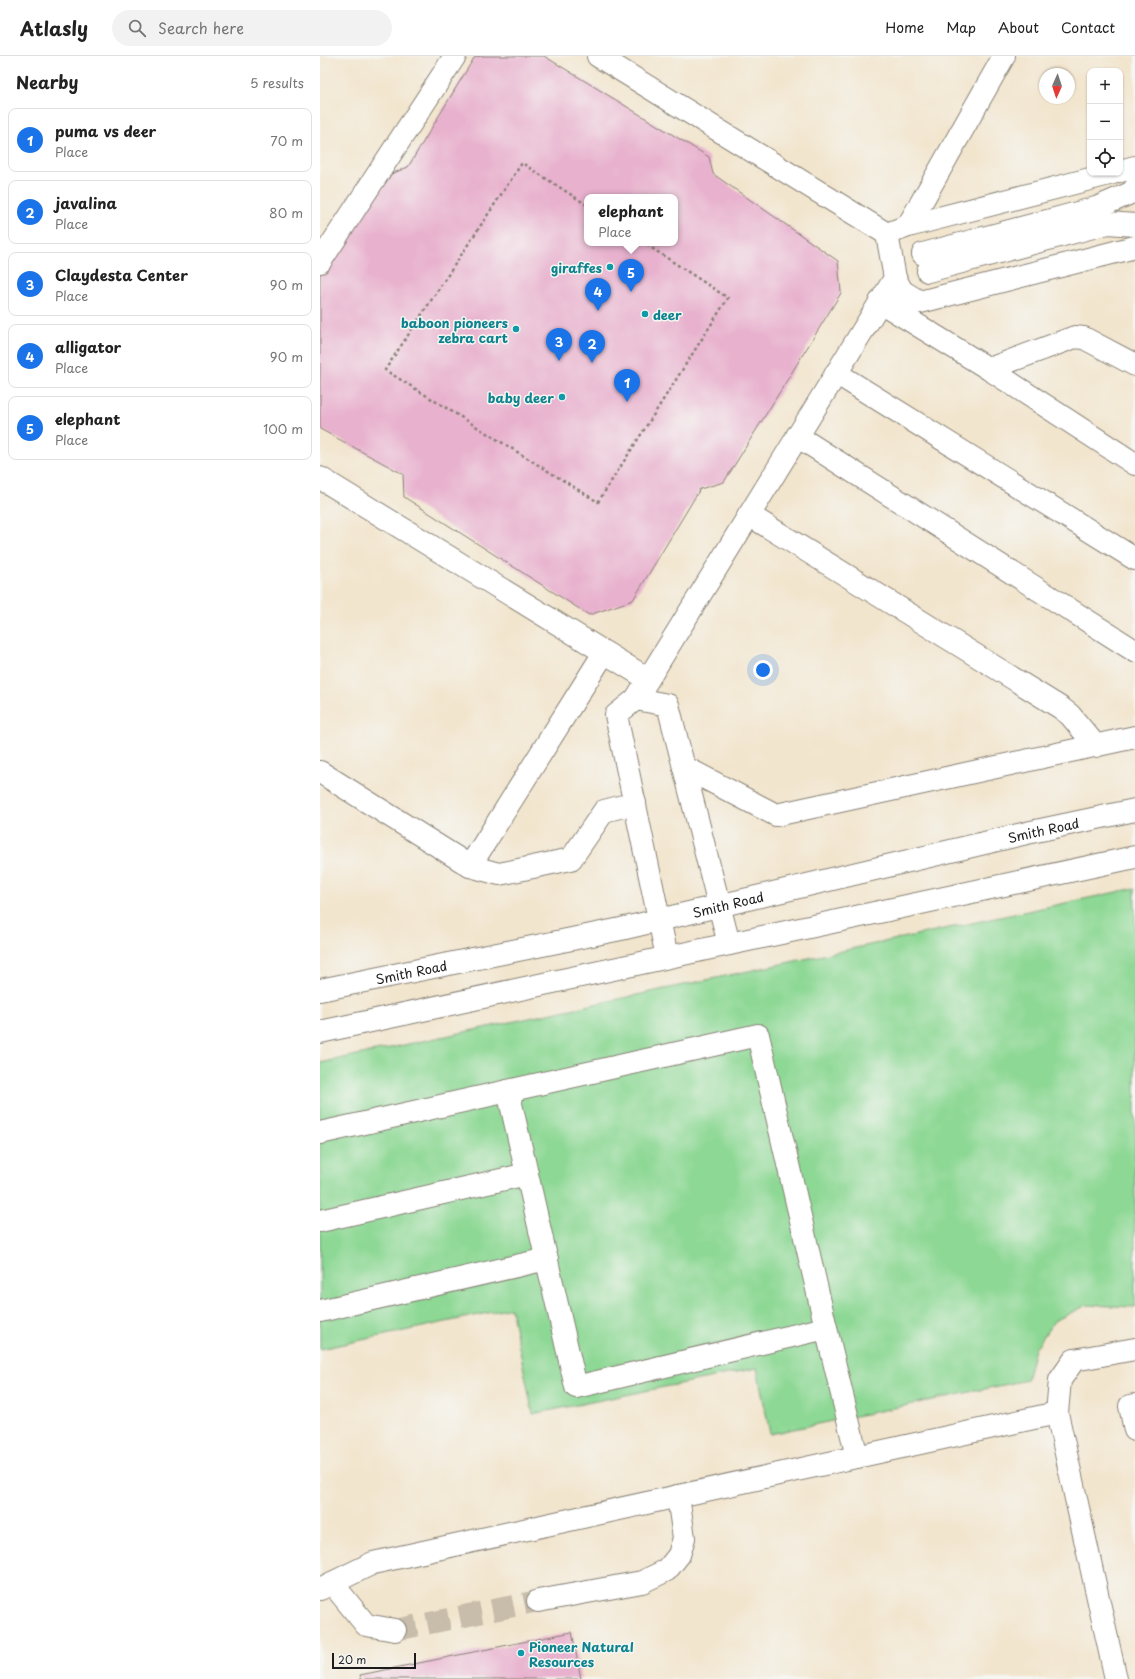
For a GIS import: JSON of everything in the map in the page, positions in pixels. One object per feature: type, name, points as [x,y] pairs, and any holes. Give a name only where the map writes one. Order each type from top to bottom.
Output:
[{"type":"street","points":[[320,262],[455,56]]},
{"type":"street","points":[[598,56],[887,234],[894,278],[902,291],[920,302],[1135,247]]},
{"type":"street","points":[[908,226],[1004,56]]},
{"type":"street","points":[[1123,170],[1135,167]]},
{"type":"street","points":[[887,234],[908,226],[1101,176]]},
{"type":"street","points":[[1134,193],[1096,208],[926,262],[1108,223],[1135,225]]},
{"type":"street","points":[[667,957],[616,715],[636,699],[894,278]]},
{"type":"street","points":[[880,302],[989,369],[1135,464]]},
{"type":"street","points":[[989,369],[1075,337],[1084,338],[1135,365]]},
{"type":"street","points":[[836,373],[1135,558]]},
{"type":"street","points":[[797,436],[1135,651]]},
{"type":"street","points":[[320,478],[648,679]]},
{"type":"street","points":[[749,515],[1061,708],[1070,715],[1096,746]]},
{"type":"street","points":[[470,866],[604,653]]},
{"type":"street","points":[[636,699],[668,705],[729,944]]},
{"type":"street","points":[[684,767],[776,814],[1135,737]]},
{"type":"street","points":[[320,772],[470,866],[499,874],[571,859],[604,811],[635,803]]},
{"type":"street","name":"Smith Road","points":[[320,990],[621,929],[1031,832],[1135,810]]},
{"type":"street","points":[[320,1032],[1135,857]]},
{"type":"street","points":[[320,1133],[758,1034],[857,1457]]},
{"type":"street","points":[[508,1091],[576,1387],[826,1328]]},
{"type":"street","points":[[320,1221],[527,1174]]},
{"type":"street","points":[[320,1311],[547,1259]]},
{"type":"street","points":[[1116,1679],[1057,1413],[1060,1380],[1074,1360],[1135,1349]]},
{"type":"street","points":[[1135,1405],[1130,1406],[1135,1430]]},
{"type":"street","points":[[395,1630],[366,1626],[326,1586],[373,1563],[1057,1413]]},
{"type":"street","points":[[538,1601],[642,1582],[667,1570],[679,1555],[684,1538],[678,1496]]},
{"type":"path","points":[[584,204],[522,163],[385,370],[598,502],[728,298],[649,246]]},
{"type":"green space","points":[[1135,888],[1135,1307],[1087,1305],[1054,1321],[1035,1349],[1027,1380],[770,1434],[757,1368],[533,1414],[511,1308],[320,1349],[320,1063]]},
{"type":"building","points":[[480,56],[544,56],[709,157],[713,174],[838,261],[841,293],[724,482],[700,489],[633,600],[589,615],[404,497],[403,474],[320,429],[320,275],[382,178],[408,167],[474,58]]},
{"type":"building","name":"Pioneer Natural Resources","points":[[572,1632],[581,1679],[361,1679],[360,1675]]},
{"type":"tunnel","points":[[395,1630],[538,1601]]},
{"type":"place","name":"giraffes","points":[[610,267]]},
{"type":"place","name":"elephant","points":[[631,292]]},
{"type":"place","name":"alligator","points":[[598,311]]},
{"type":"place","name":"deer","points":[[645,314]]},
{"type":"place","name":"baboon pioneers zebra cart","points":[[516,329]]},
{"type":"place","name":"Claydesta Center","points":[[559,361]]},
{"type":"place","name":"javalina","points":[[592,363]]},
{"type":"place","name":"baby deer","points":[[562,397]]},
{"type":"place","name":"puma vs deer","points":[[627,402]]},
{"type":"place","name":"Pioneer Natural Resources","points":[[521,1653]]}]
